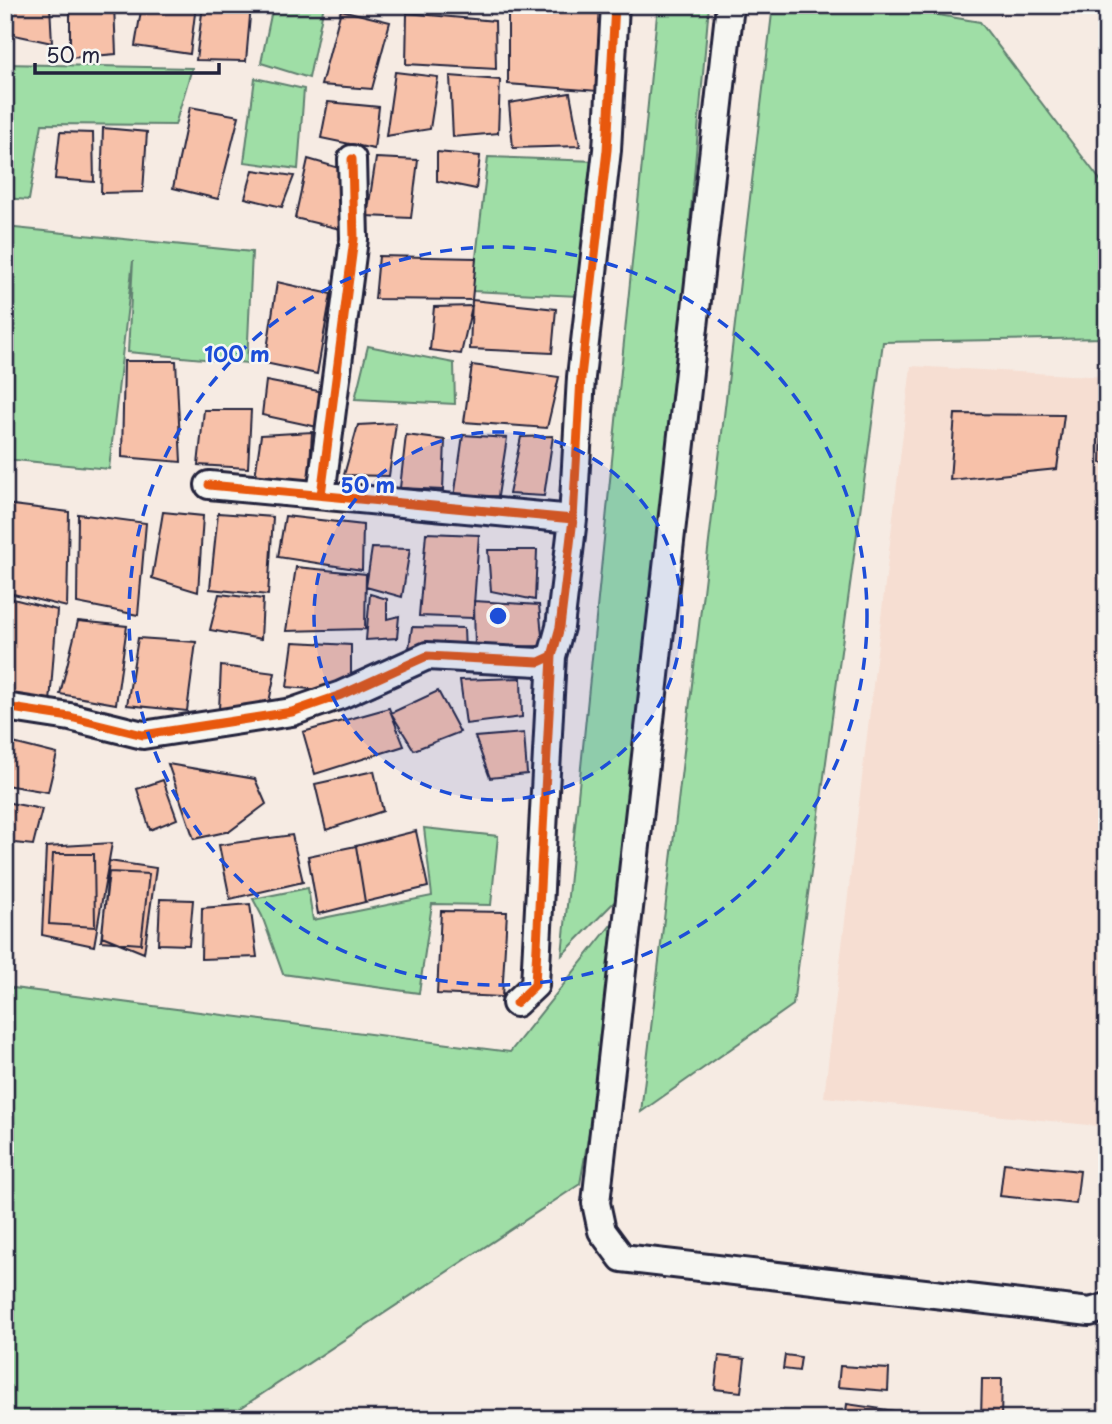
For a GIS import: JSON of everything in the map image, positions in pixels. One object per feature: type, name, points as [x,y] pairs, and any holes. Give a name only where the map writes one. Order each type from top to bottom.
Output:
[{"type":"street","points":[[516,1003],[535,985],[552,656],[559,627],[573,519],[581,377],[607,150],[615,5]]},
{"type":"street","points":[[730,5],[596,1203],[602,1231],[622,1258],[1090,1312],[1107,1307]]},
{"type":"street","points":[[321,495],[354,239],[352,159]]},
{"type":"street","points":[[209,485],[573,519]]},
{"type":"street","points":[[5,707],[70,717],[143,735],[292,712],[341,695],[426,656],[539,662],[552,656]]},
{"type":"shaded area","points":[[911,366],[1107,377],[1107,1127],[824,1097]]},
{"type":"green space","points":[[273,5],[324,5],[309,78],[261,63]]},
{"type":"green space","points":[[658,5],[709,5],[632,884],[562,955]]},
{"type":"green space","points":[[773,5],[879,5],[980,22],[1107,189],[1107,338],[883,342],[793,1005],[641,1112]]},
{"type":"green space","points":[[5,64],[192,68],[175,125],[42,124],[29,200],[5,198]]},
{"type":"green space","points":[[255,78],[304,89],[298,169],[244,162]]},
{"type":"green space","points":[[488,157],[596,161],[578,296],[472,291]]},
{"type":"green space","points":[[5,227],[252,252],[247,363],[128,352],[133,261],[109,469],[5,459]]},
{"type":"green space","points":[[368,346],[454,363],[455,404],[355,399]]},
{"type":"green space","points":[[424,828],[498,836],[491,905],[432,904],[419,993],[283,974],[253,899],[308,888],[313,920],[432,896]]},
{"type":"green space","points":[[630,901],[580,1184],[224,1419],[5,1419],[5,987],[510,1052]]},
{"type":"building","points":[[5,5],[50,5],[52,43],[5,33]]},
{"type":"building","points":[[70,5],[114,5],[116,54],[70,58]]},
{"type":"building","points":[[142,5],[196,5],[190,54],[135,46]]},
{"type":"building","points":[[203,5],[251,5],[246,61],[196,60]]},
{"type":"building","points":[[508,5],[603,13],[598,91],[508,84]]},
{"type":"building","points":[[341,10],[390,22],[372,89],[321,85]]},
{"type":"building","points":[[407,13],[495,21],[496,69],[406,64]]},
{"type":"building","points":[[395,72],[438,77],[430,129],[386,136]]},
{"type":"building","points":[[450,76],[500,80],[498,133],[453,137]]},
{"type":"building","points":[[570,93],[580,146],[513,148],[509,103]]},
{"type":"building","points":[[328,102],[379,107],[374,149],[321,138]]},
{"type":"building","points":[[190,107],[239,116],[218,199],[173,188]]},
{"type":"building","points":[[103,128],[147,132],[143,192],[101,193]]},
{"type":"building","points":[[60,132],[93,133],[94,182],[55,179]]},
{"type":"building","points":[[437,152],[480,156],[476,189],[437,181]]},
{"type":"building","points":[[376,158],[418,160],[411,218],[367,216]]},
{"type":"building","points":[[308,159],[346,170],[340,229],[295,218]]},
{"type":"building","points":[[253,170],[294,176],[282,207],[245,198]]},
{"type":"building","points":[[379,256],[476,258],[472,300],[375,299]]},
{"type":"building","points":[[277,282],[331,294],[317,374],[265,363]]},
{"type":"building","points":[[472,300],[556,309],[552,353],[470,349]]},
{"type":"building","points":[[472,306],[461,354],[430,350],[434,307]]},
{"type":"building","points":[[124,361],[176,361],[181,462],[122,457]]},
{"type":"building","points":[[472,365],[559,377],[547,428],[464,422]]},
{"type":"building","points":[[266,381],[324,392],[322,428],[262,415]]},
{"type":"building","points":[[204,410],[251,410],[248,468],[198,465]]},
{"type":"building","points":[[955,414],[1064,415],[1057,469],[950,480]]},
{"type":"building","points":[[1102,422],[1107,422],[1107,464],[1101,463]]},
{"type":"building","points":[[396,423],[389,476],[344,475],[358,425]]},
{"type":"building","points":[[312,432],[309,481],[255,477],[261,435]]},
{"type":"building","points":[[406,435],[445,440],[443,490],[400,488]]},
{"type":"building","points":[[463,435],[507,438],[498,496],[454,498]]},
{"type":"building","points":[[553,436],[544,496],[509,494],[521,437]]},
{"type":"building","points":[[5,504],[69,512],[67,607],[5,592]]},
{"type":"building","points":[[163,512],[203,516],[198,592],[152,578]]},
{"type":"building","points":[[218,513],[273,517],[268,595],[210,589]]},
{"type":"building","points":[[78,514],[146,523],[138,615],[77,603]]},
{"type":"building","points":[[285,516],[363,525],[362,570],[278,557]]},
{"type":"building","points":[[426,533],[479,535],[473,618],[419,616]]},
{"type":"building","points":[[372,548],[410,549],[402,597],[366,587]]},
{"type":"building","points":[[488,550],[537,550],[535,600],[491,591]]},
{"type":"building","points":[[296,567],[366,574],[365,629],[286,631]]},
{"type":"building","points":[[219,594],[263,599],[261,639],[210,630]]},
{"type":"building","points":[[370,594],[387,599],[387,619],[399,616],[397,638],[366,640]]},
{"type":"building","points":[[5,597],[57,610],[50,703],[5,691]]},
{"type":"building","points":[[474,601],[539,605],[543,646],[475,648]]},
{"type":"building","points":[[78,621],[127,626],[116,704],[60,694]]},
{"type":"building","points":[[412,627],[464,628],[465,653],[409,648]]},
{"type":"building","points":[[138,638],[196,642],[187,711],[127,705]]},
{"type":"building","points":[[293,642],[351,645],[351,675],[324,690],[287,687]]},
{"type":"building","points":[[221,666],[275,673],[268,707],[219,710]]},
{"type":"building","points":[[521,678],[522,717],[466,724],[460,680]]},
{"type":"building","points":[[438,691],[460,732],[414,750],[391,713]]},
{"type":"building","points":[[389,708],[404,746],[315,774],[303,732]]},
{"type":"building","points":[[524,733],[527,774],[490,778],[475,737]]},
{"type":"building","points":[[13,743],[57,754],[48,792],[5,785],[5,769]]},
{"type":"building","points":[[168,764],[255,779],[266,804],[230,831],[194,839]]},
{"type":"building","points":[[374,771],[383,811],[326,830],[315,784]]},
{"type":"building","points":[[163,780],[177,819],[150,830],[137,789]]},
{"type":"building","points":[[5,802],[42,809],[33,845],[5,842]]},
{"type":"building","points":[[416,831],[428,887],[365,902],[356,846]]},
{"type":"building","points":[[292,835],[303,882],[230,899],[219,845]]},
{"type":"building","points":[[112,843],[94,946],[42,935],[46,847]]},
{"type":"building","points":[[356,846],[365,902],[318,914],[308,856]]},
{"type":"building","points":[[53,854],[94,854],[95,927],[49,924]]},
{"type":"building","points":[[109,861],[156,868],[144,953],[102,936]]},
{"type":"building","points":[[109,872],[149,874],[141,944],[101,941]]},
{"type":"building","points":[[160,899],[193,900],[189,945],[158,944]]},
{"type":"building","points":[[250,904],[257,957],[201,959],[202,908]]},
{"type":"building","points":[[441,911],[507,912],[502,997],[437,994]]},
{"type":"building","points":[[1004,1163],[1080,1171],[1076,1204],[1000,1196]]},
{"type":"building","points":[[785,1355],[801,1357],[799,1371],[783,1369]]},
{"type":"building","points":[[719,1356],[745,1359],[741,1392],[715,1389]]},
{"type":"building","points":[[840,1366],[889,1369],[888,1391],[838,1387]]},
{"type":"building","points":[[982,1379],[1002,1379],[1001,1419],[981,1419]]},
{"type":"building","points":[[847,1404],[902,1412],[901,1419],[845,1419]]},
{"type":"building","points":[[711,1411],[739,1415],[739,1419],[710,1419]]},
{"type":"cycle path","points":[[516,1003],[535,985],[552,656],[560,627],[573,519],[581,377],[607,150],[615,5]]},
{"type":"cycle path","points":[[321,495],[354,239],[352,159]]},
{"type":"cycle path","points":[[209,485],[573,519]]},
{"type":"cycle path","points":[[5,707],[70,717],[143,735],[292,712],[341,695],[427,656],[539,662],[552,656]]}]
